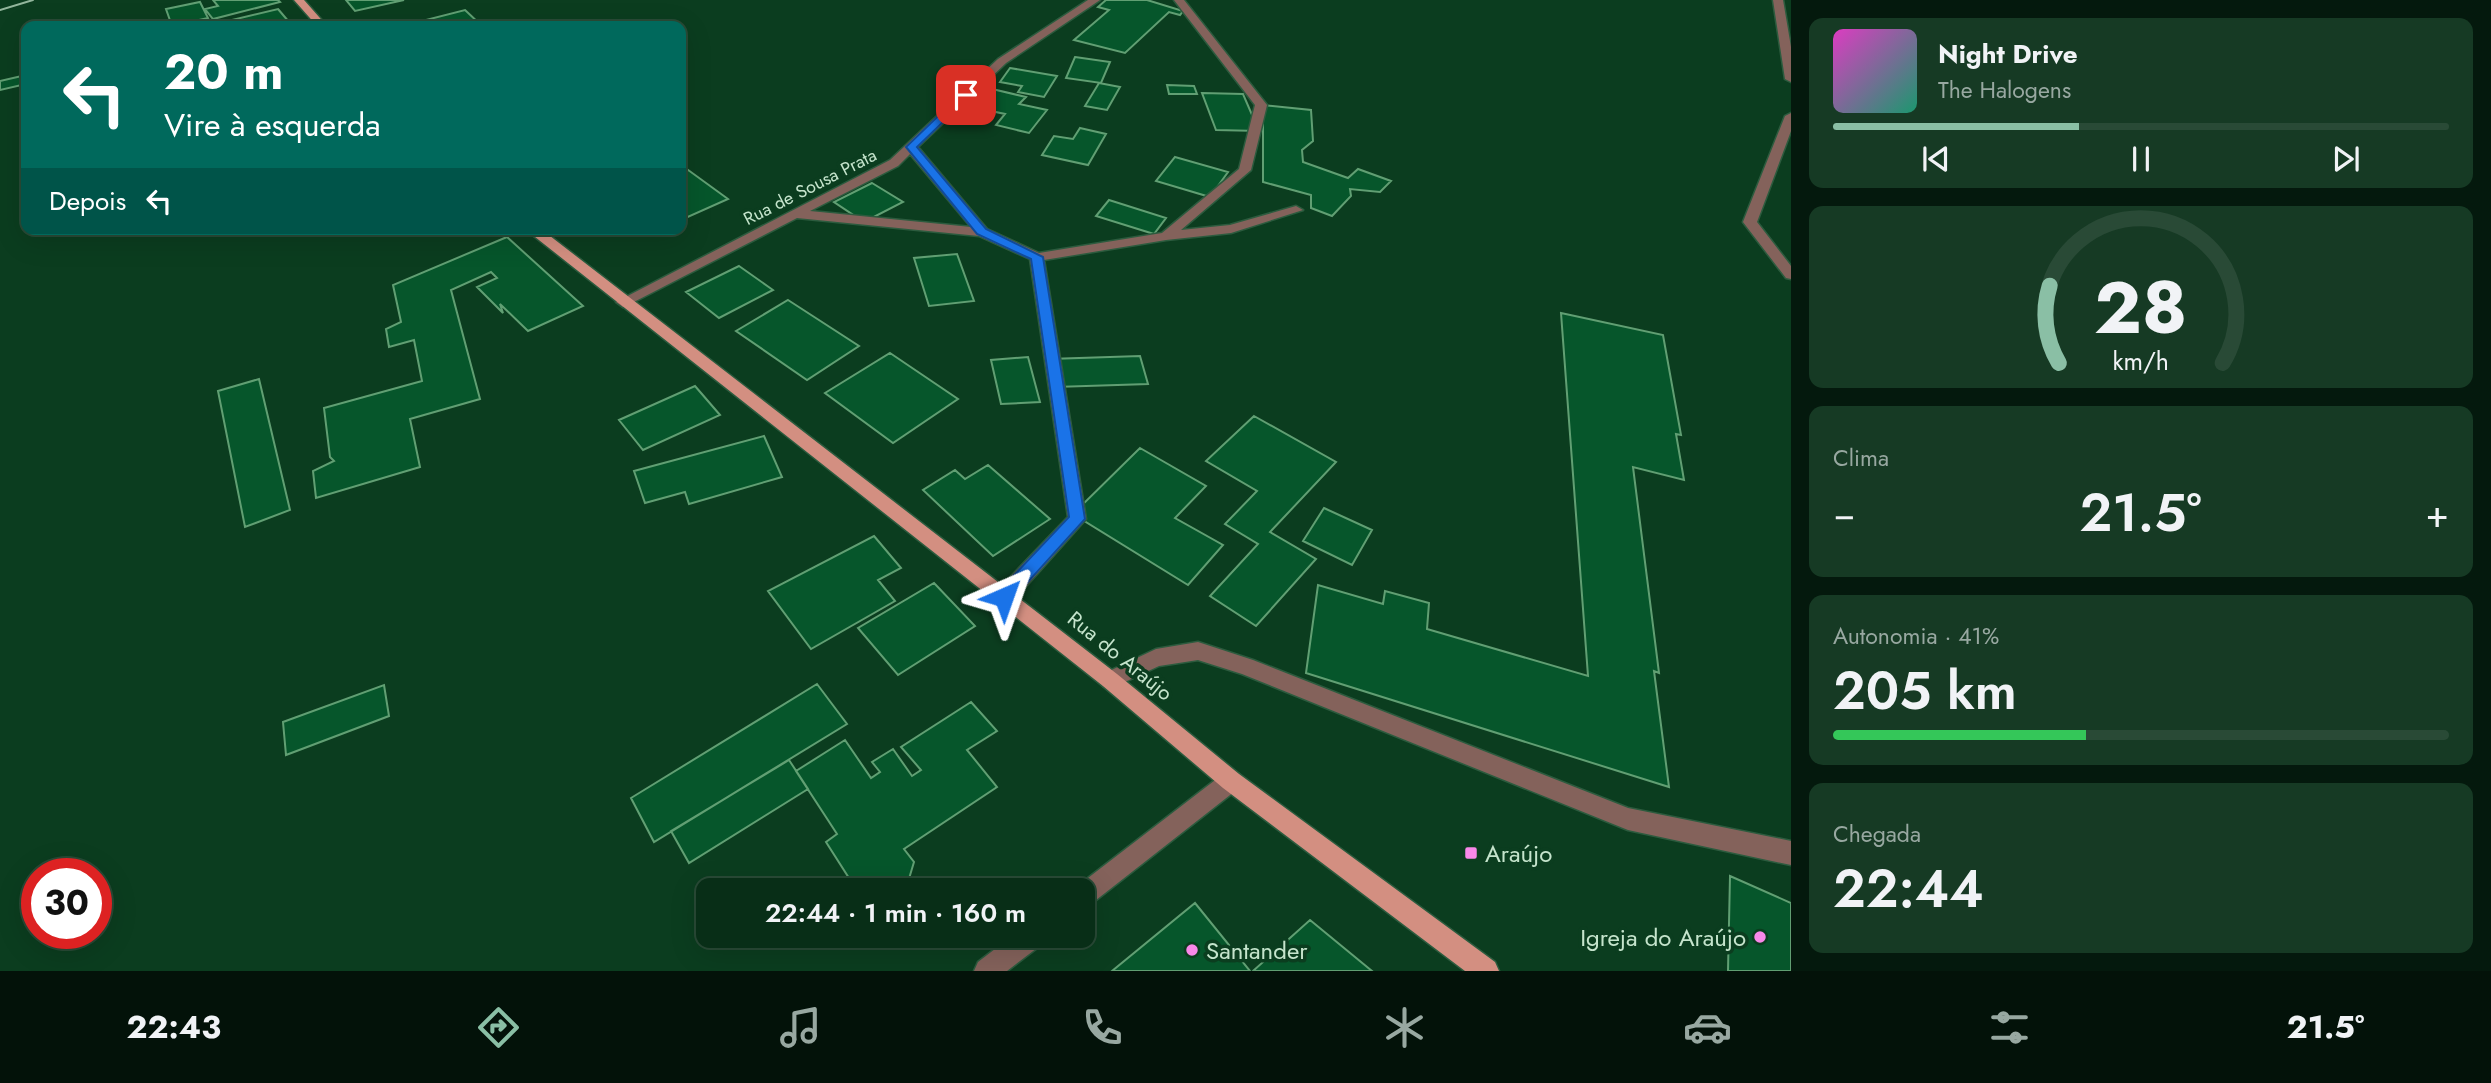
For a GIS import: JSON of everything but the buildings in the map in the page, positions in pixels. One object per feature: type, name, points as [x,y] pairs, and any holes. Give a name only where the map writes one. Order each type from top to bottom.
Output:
[{"type":"main road","points":[[299,0],[318,21]]},
{"type":"main road","name":"Rua do Araújo","points":[[539,235],[1110,680],[1231,781],[1486,971]]},
{"type":"street","name":"Rua de Sousa Prata","points":[[623,302],[894,163],[1002,61],[1095,0]]},
{"type":"street","points":[[1166,236],[1245,170],[1261,105],[1179,0]]},
{"type":"street","points":[[1778,0],[1791,79]]},
{"type":"street","points":[[1789,125],[1750,222],[1791,275]]},
{"type":"street","points":[[911,147],[982,232]]},
{"type":"street","points":[[796,214],[982,232],[1037,257],[1166,236],[1231,229],[1296,210]]},
{"type":"street","points":[[1004,597],[1077,519],[1037,257]]},
{"type":"street","points":[[1110,680],[1156,658],[1198,651],[1246,666],[1628,819],[1791,853]]},
{"type":"street","points":[[1095,887],[1231,781]]},
{"type":"street","points":[[987,971],[1017,948]]},
{"type":"tram line","points":[[0,10],[33,0]]},
{"type":"place","name":"Araújo","points":[[1471,853]]},
{"type":"place","name":"Igreja do Araújo","points":[[1760,937]]},
{"type":"place","name":"Santander","points":[[1192,950]]},
{"type":"route","points":[[966,95],[911,147],[982,232],[1037,257],[1077,519],[1004,597]]}]
